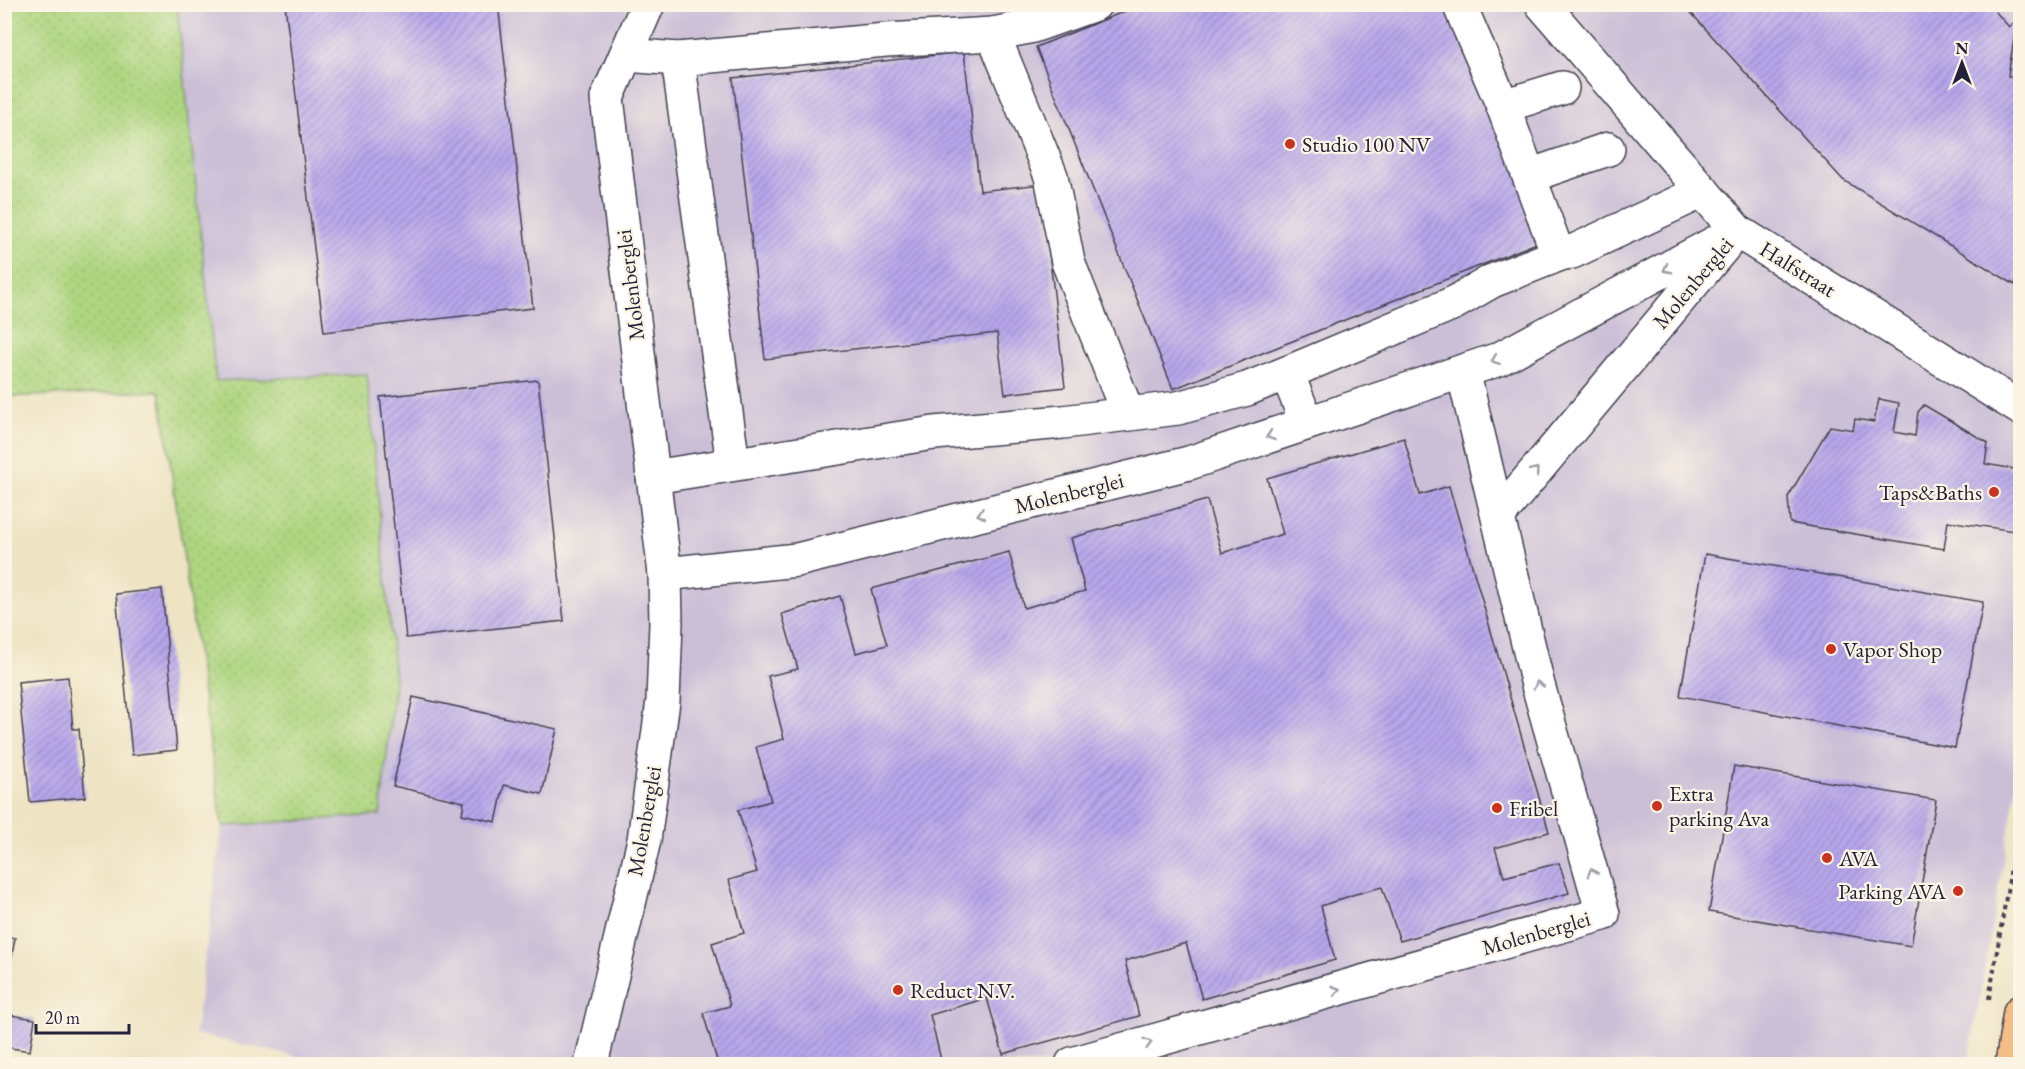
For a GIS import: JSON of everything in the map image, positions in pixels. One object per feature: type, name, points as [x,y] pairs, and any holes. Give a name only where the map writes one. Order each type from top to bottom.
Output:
[{"type":"main road","points":[[2012,1065],[2020,1012]]},
{"type":"street","name":"Molenberglei","points":[[591,1065],[644,840],[663,702],[665,574],[607,98],[648,4]]},
{"type":"street","points":[[1459,4],[1503,106],[1556,249],[1563,253]]},
{"type":"street","name":"Halfstraat","points":[[1542,4],[1737,231],[2020,408]]},
{"type":"street","points":[[626,55],[678,59],[886,40],[993,34],[1033,26],[1080,7]]},
{"type":"street","points":[[993,34],[1051,176],[1068,262],[1128,414]]},
{"type":"street","points":[[678,59],[733,464]]},
{"type":"street","points":[[1503,106],[1563,88]]},
{"type":"street","points":[[1529,176],[1608,149]]},
{"type":"street","points":[[653,477],[934,433],[1178,408],[1247,389],[1287,373],[1454,303],[1492,281],[1563,253],[1572,252],[1703,191]]},
{"type":"street","name":"Molenberglei","points":[[665,574],[797,560],[1190,463],[1499,359],[1737,231]]},
{"type":"street","name":"Molenberglei","points":[[1498,516],[1737,231]]},
{"type":"street","name":"Molenberglei","points":[[1072,1065],[1603,914],[1538,685],[1463,371]]},
{"type":"street","points":[[1287,373],[1307,423]]},
{"type":"path","points":[[1988,1007],[2020,814]]},
{"type":"shaded area","points":[[177,5],[2020,5],[2020,765],[1968,1064],[331,1064],[195,1034],[222,826],[380,815],[216,381]]},
{"type":"green space","points":[[4,5],[177,5],[216,381],[367,374],[395,681],[380,815],[222,826],[160,391],[5,397]]},
{"type":"building","points":[[285,4],[498,4],[533,308],[324,332]]},
{"type":"building","name":"Studio 100 NV","points":[[1143,4],[1449,4],[1544,240],[1173,389],[1036,47]]},
{"type":"building","points":[[1683,4],[1989,4],[2009,27],[2017,20],[2008,76],[2020,78],[2020,251],[2015,285],[1843,180]]},
{"type":"building","points":[[964,52],[980,191],[1041,184],[1065,387],[1005,394],[997,333],[765,359],[733,78]]},
{"type":"building","points":[[538,380],[564,621],[406,638],[380,397]]},
{"type":"building","points":[[1879,399],[1899,403],[1894,432],[1915,436],[1918,412],[1924,405],[1988,443],[1985,464],[2020,470],[2020,491],[2014,531],[1948,521],[1944,549],[1790,523],[1788,497],[1830,426],[1853,430],[1855,419],[1874,422]]},
{"type":"building","points":[[1404,438],[1420,495],[1449,486],[1549,832],[1495,848],[1504,877],[1559,863],[1569,893],[1400,941],[1382,887],[1352,895],[1321,906],[1335,960],[1202,999],[1186,943],[1125,961],[1139,1016],[1003,1054],[987,998],[930,1015],[942,1064],[718,1064],[703,1013],[730,1006],[712,943],[744,933],[729,880],[757,872],[738,810],[771,801],[756,747],[784,739],[768,676],[798,669],[782,614],[840,596],[856,653],[887,645],[871,589],[1009,552],[1024,608],[1085,591],[1071,538],[1207,500],[1222,553],[1283,534],[1267,478]]},
{"type":"building","name":"Vapor Shop","points":[[1705,554],[1983,602],[1955,748],[1680,696]]},
{"type":"building","points":[[162,589],[177,750],[132,755],[116,594]]},
{"type":"building","points":[[68,677],[73,729],[79,729],[85,797],[30,802],[18,682]]},
{"type":"building","points":[[413,697],[557,729],[542,794],[504,785],[496,822],[462,814],[464,802],[393,786]]},
{"type":"building","points":[[1734,766],[1936,800],[1911,946],[1709,912]]},
{"type":"building","points":[[4,936],[15,938],[7,985],[4,985]]},
{"type":"building","points":[[4,1014],[35,1019],[30,1051],[4,1047]]},
{"type":"place","name":"Studio 100 NV","points":[[1290,144]]},
{"type":"place","name":"Taps&Baths","points":[[1994,492]]},
{"type":"place","name":"Vapor Shop","points":[[1831,649]]},
{"type":"place","name":"Extra parking Ava","points":[[1657,806]]},
{"type":"place","name":"Fribel","points":[[1497,808]]},
{"type":"place","name":"AVA","points":[[1827,858]]},
{"type":"place","name":"Parking AVA","points":[[1958,891]]},
{"type":"place","name":"Reduct N.V.","points":[[898,990]]}]
